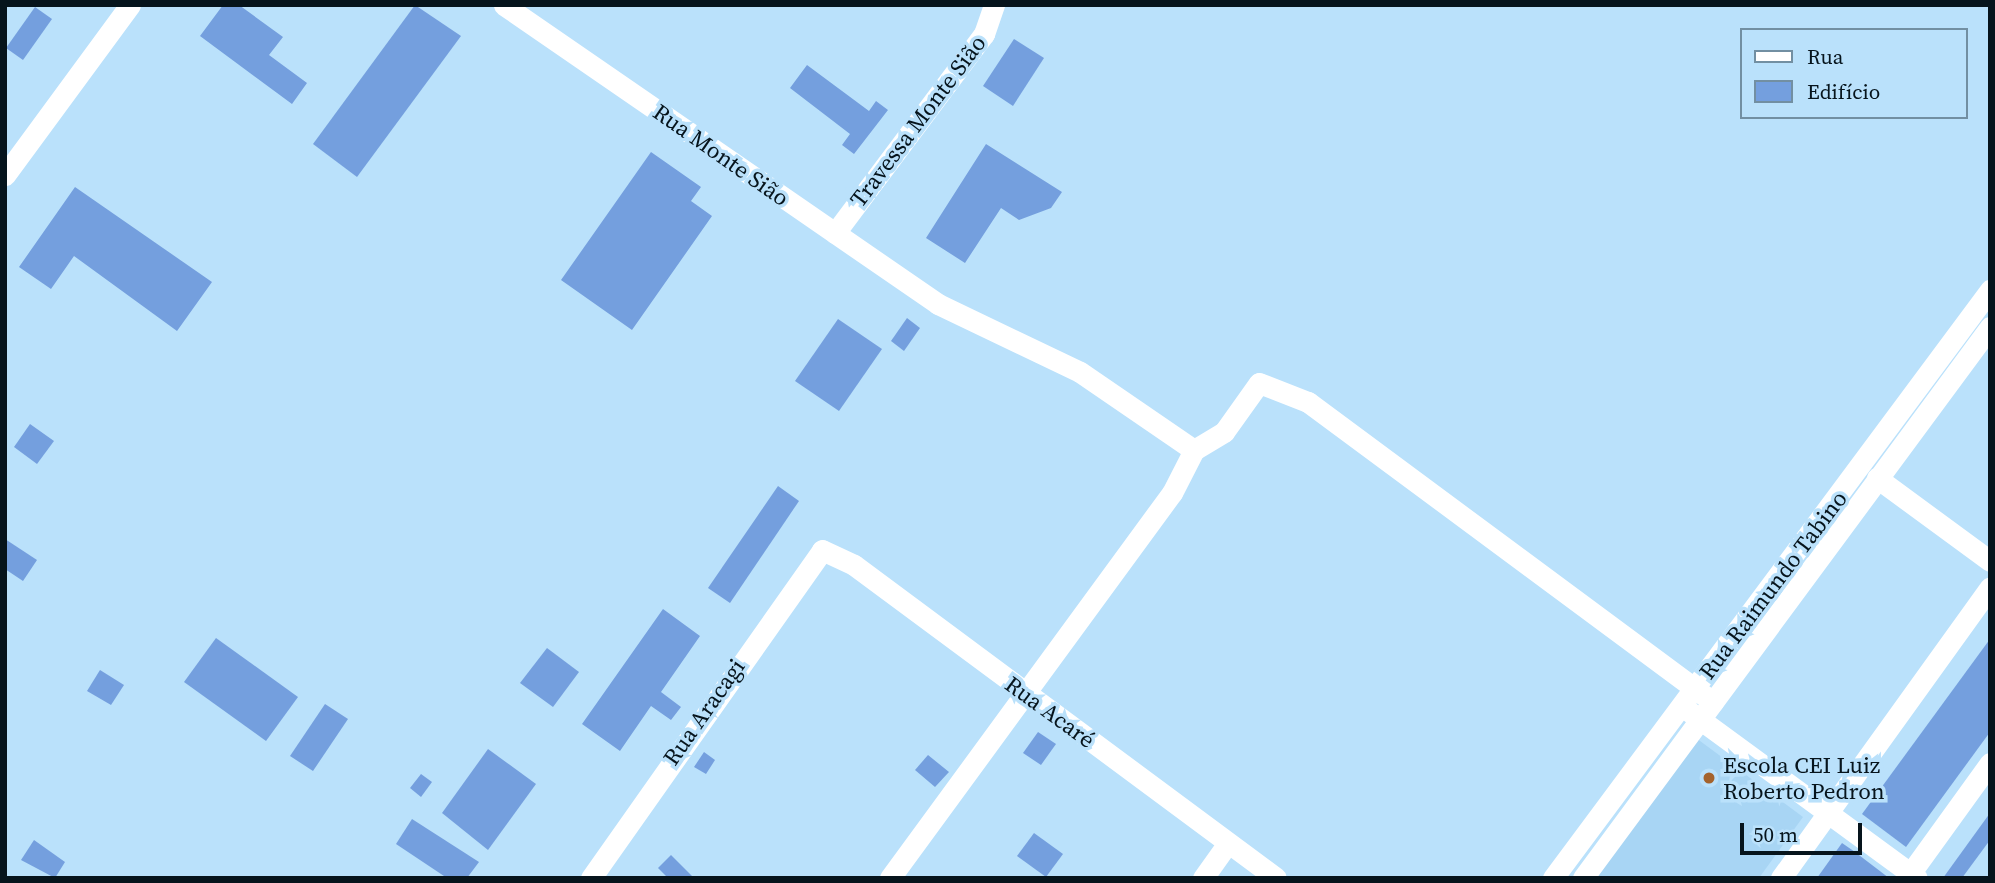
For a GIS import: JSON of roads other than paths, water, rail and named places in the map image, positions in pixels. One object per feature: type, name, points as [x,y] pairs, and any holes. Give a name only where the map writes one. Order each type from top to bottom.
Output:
[{"type":"street","points":[[5,175],[130,5]]},
{"type":"street","name":"Rua Monte Sião","points":[[504,5],[938,304],[1080,372],[1195,450]]},
{"type":"street","name":"Travessa Monte Sião","points":[[835,233],[984,34],[994,5]]},
{"type":"street","name":"Rua Raimundo Tabino","points":[[1553,878],[1990,290]]},
{"type":"street","name":"Rua Raimundo Tabino","points":[[1583,878],[1990,327]]},
{"type":"street","points":[[890,878],[1172,493],[1195,450],[1224,432],[1250,389],[1273,384],[1308,402],[1696,689],[1707,711],[1912,876],[1990,764]]},
{"type":"street","points":[[1877,478],[1990,561]]},
{"type":"street","name":"Rua Acaré","points":[[822,550],[854,565],[1276,878]]},
{"type":"street","name":"Rua Aracagi","points":[[596,876],[822,550]]},
{"type":"street","points":[[1781,878],[1990,587]]},
{"type":"street","points":[[1683,706],[1707,711]]},
{"type":"street","points":[[1203,878],[1228,843]]},
{"type":"place","name":"Escola CEI Luiz Roberto Pedron","points":[[1709,778]]}]
